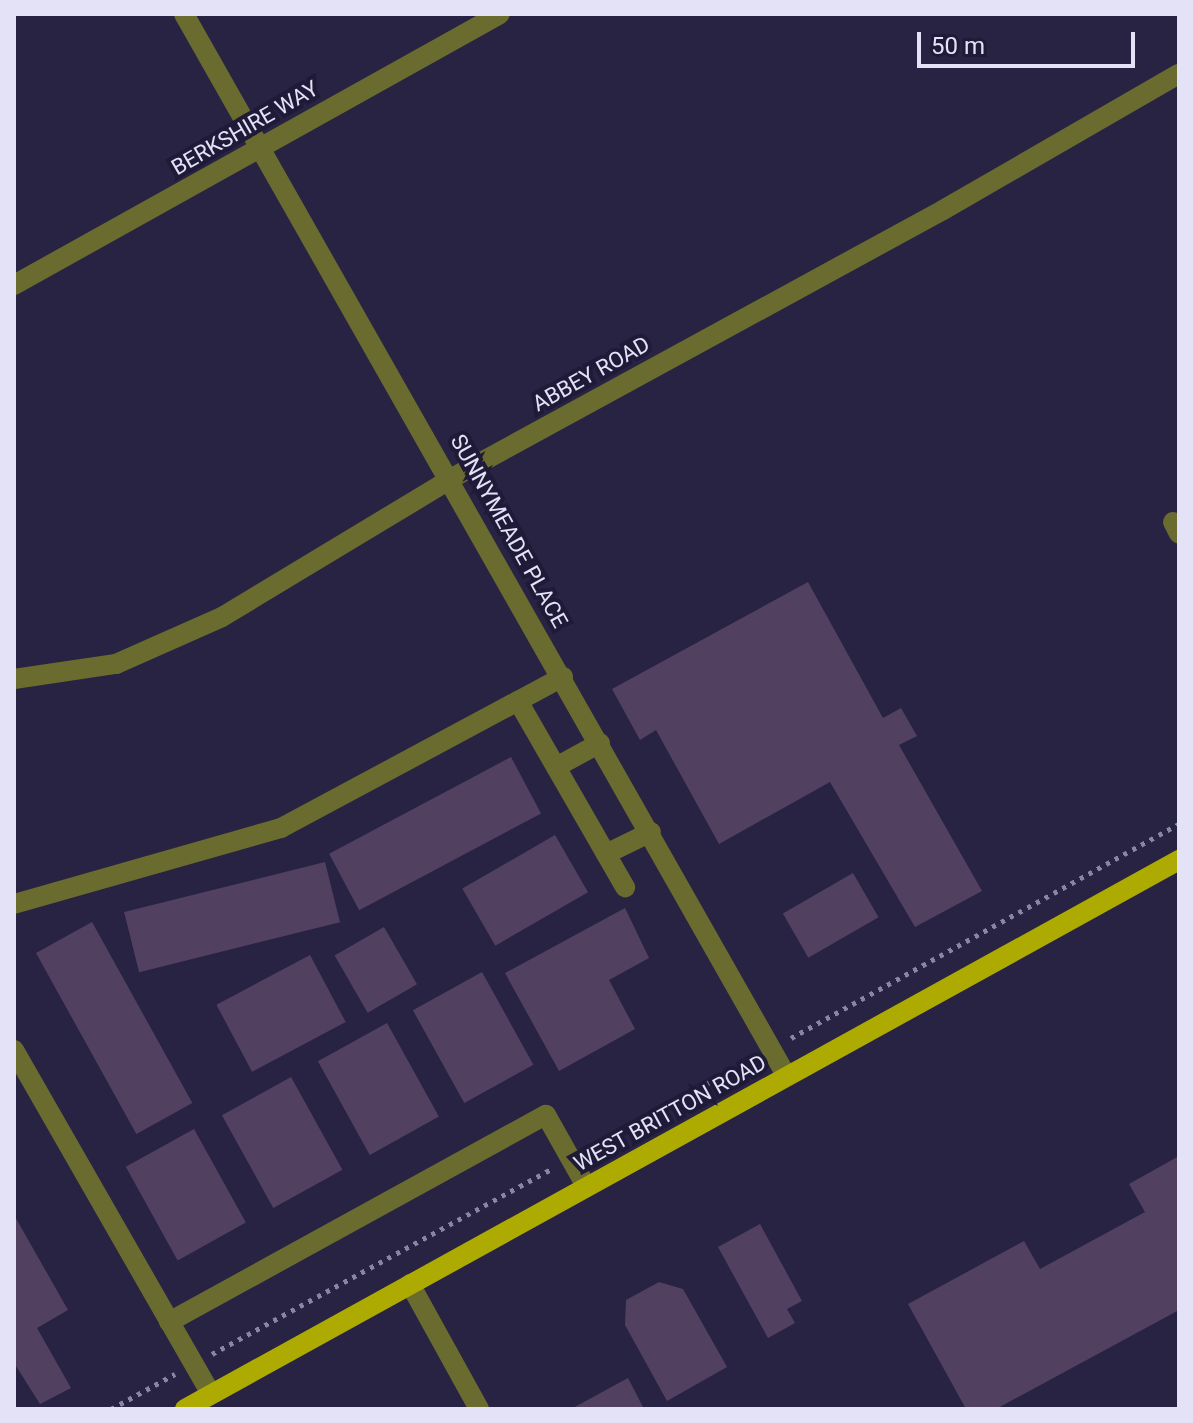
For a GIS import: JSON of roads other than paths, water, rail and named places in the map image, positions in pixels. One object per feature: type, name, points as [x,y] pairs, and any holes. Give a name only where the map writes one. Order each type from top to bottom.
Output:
[{"type":"main road","name":"WEST BRITTON ROAD","points":[[185,1409],[1179,860]]},
{"type":"street","name":"SUNNYMEADE PLACE","points":[[184,14],[452,478],[786,1075]]},
{"type":"street","name":"BERKSHIRE WAY","points":[[14,285],[500,14]]},
{"type":"street","name":"ABBEY ROAD","points":[[14,679],[116,664],[222,617],[452,478],[943,210],[1179,74]]},
{"type":"street","points":[[14,904],[281,828],[563,677]]},
{"type":"street","points":[[518,701],[625,887]]},
{"type":"street","points":[[556,767],[600,743]]},
{"type":"street","points":[[606,854],[651,832]]},
{"type":"street","points":[[14,1050],[211,1394]]},
{"type":"street","points":[[169,1322],[546,1115],[586,1186]]},
{"type":"street","points":[[410,1284],[479,1409]]}]
